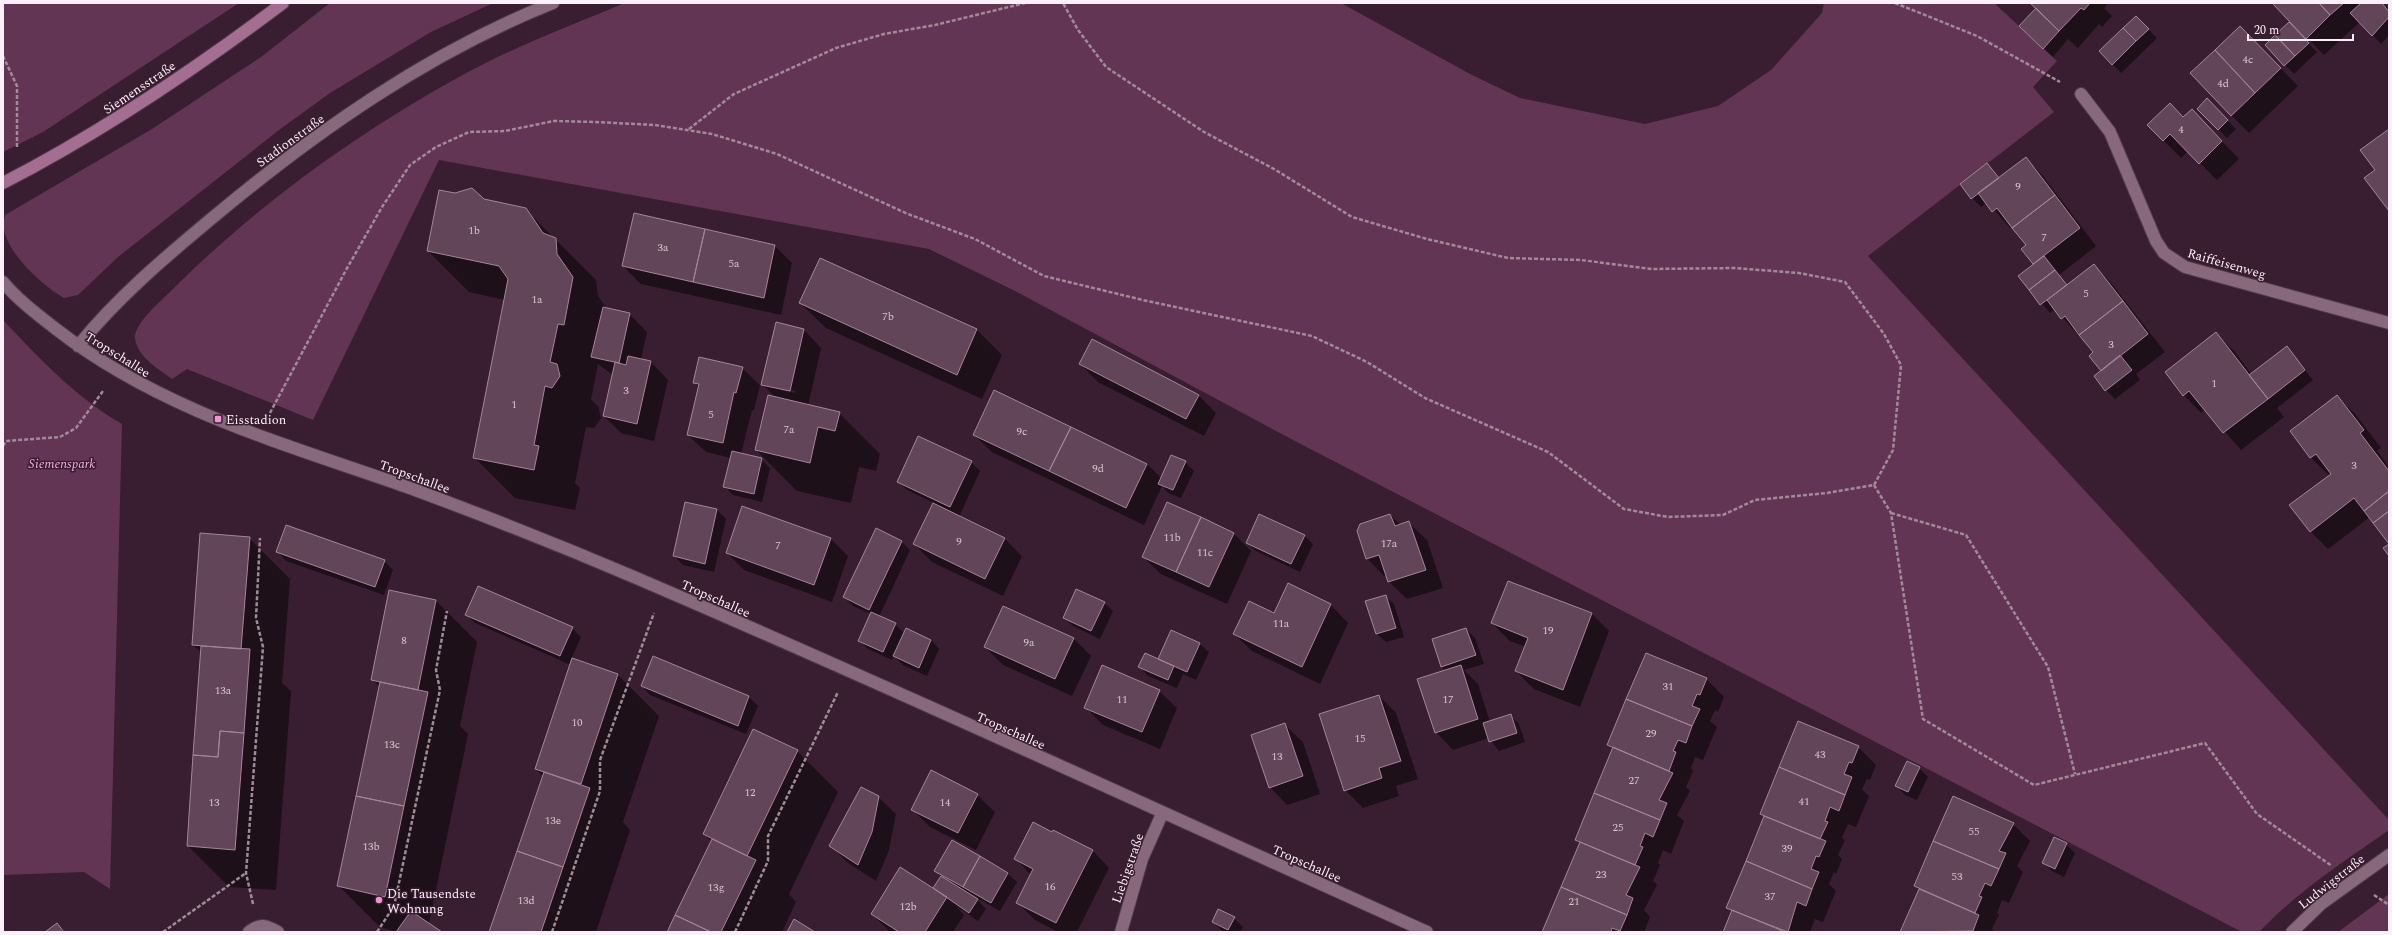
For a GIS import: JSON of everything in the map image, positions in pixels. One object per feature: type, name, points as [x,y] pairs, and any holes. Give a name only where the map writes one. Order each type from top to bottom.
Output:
[{"type":"street","name":"Siemensstraße","points":[[3,184],[57,156],[137,107],[283,3]]},
{"type":"street","name":"Stadionstraße","points":[[78,346],[105,312],[141,278],[244,191],[297,151],[349,114],[446,52],[553,3]]},
{"type":"street","name":"Raiffeisenweg","points":[[2081,94],[2110,132],[2149,229],[2164,253],[2174,261],[2185,267],[2389,322]]},
{"type":"street","name":"Tropschallee","points":[[3,282],[43,319],[78,346],[115,371],[152,391],[258,435],[517,528],[847,672],[1426,932]]},
{"type":"street","name":"Liebigstraße","points":[[1121,932],[1142,860],[1162,814]]},
{"type":"street","name":"Ludwigstraße","points":[[2292,932],[2321,904],[2389,855]]},
{"type":"street","points":[[253,929],[268,926],[278,932]]},
{"type":"path","points":[[689,130],[734,94],[836,48],[884,34],[935,25],[1025,3]]},
{"type":"path","points":[[1063,3],[1078,30],[1106,67],[1204,132],[1274,169],[1352,217],[1427,239],[1508,258],[1581,260],[1652,269],[1741,268],[1799,273],[1845,282],[1884,334],[1900,365],[1893,450],[1874,485]]},
{"type":"path","points":[[1895,3],[1977,36],[2081,94]]},
{"type":"path","points":[[3,56],[17,86],[17,149]]},
{"type":"path","points":[[258,435],[382,207],[410,165],[429,151],[468,132],[505,131],[554,121],[655,125],[712,134],[777,154],[908,214],[975,239],[1044,276],[1147,301],[1312,336],[1367,362],[1425,398],[1548,452],[1624,509],[1668,517],[1723,515],[1755,500],[1827,493],[1874,485]]},
{"type":"path","points":[[3,446],[5,441],[60,437],[76,428],[115,371]]},
{"type":"path","points":[[1874,485],[1891,513],[1923,719],[2034,785],[2205,743],[2257,814],[2389,905]]},
{"type":"path","points":[[1891,513],[1966,535],[2048,667],[2075,774]]},
{"type":"path","points":[[253,929],[246,873],[263,647],[256,618],[260,538]]},
{"type":"path","points":[[552,932],[600,791],[600,760],[662,590]]},
{"type":"path","points":[[377,932],[394,906],[440,690],[436,670],[448,611]]},
{"type":"path","points":[[735,932],[768,861],[768,836],[847,672]]},
{"type":"path","points":[[163,932],[246,873]]},
{"type":"green space","points":[[3,3],[239,3],[43,132],[3,152]]},
{"type":"green space","points":[[330,3],[493,3],[431,32],[330,93],[279,130],[118,257],[78,295],[64,298],[46,286],[28,269],[7,240],[4,228],[5,215],[152,129],[261,57]]},
{"type":"green space","points":[[625,3],[1341,3],[1470,74],[1520,98],[1645,124],[1718,106],[1771,70],[1822,13],[1824,3],[1994,3],[2057,61],[2033,87],[2054,112],[1868,256],[2389,820],[2389,830],[2305,891],[2274,917],[2259,932],[2242,932],[1293,440],[1015,291],[929,249],[439,160],[313,420],[187,369],[172,379],[144,357],[135,338],[136,332],[145,317],[208,255],[241,226],[310,172],[383,122],[479,66],[520,47]]},
{"type":"green space","name":"Siemenspark","points":[[3,320],[73,389],[88,402],[122,424],[110,889],[84,872],[3,875]]},
{"type":"green space","points":[[2389,894],[2389,932],[2338,932]]},
{"type":"building","points":[[2030,3],[2090,3],[2084,10],[2081,8],[2059,31]]},
{"type":"building","points":[[2272,3],[2319,3],[2330,15],[2306,39]]},
{"type":"building","points":[[2319,3],[2344,3],[2330,15]]},
{"type":"building","points":[[2361,3],[2382,3],[2389,12],[2389,17],[2372,36],[2350,13]]},
{"type":"building","points":[[2036,8],[2059,31],[2043,49],[2019,26]]},
{"type":"building","points":[[2136,16],[2149,29],[2136,41],[2123,28]]},
{"type":"building","points":[[2289,22],[2309,43],[2295,56],[2275,35]]},
{"type":"building","points":[[2240,26],[2281,68],[2255,93],[2215,50]]},
{"type":"building","points":[[2123,28],[2136,41],[2112,65],[2099,51]]},
{"type":"building","points":[[2275,35],[2295,56],[2284,66],[2265,45]]},
{"type":"building","points":[[2215,50],[2255,93],[2231,116],[2190,73]]},
{"type":"building","points":[[2207,98],[2228,120],[2218,130],[2197,109]]},
{"type":"building","points":[[2170,103],[2183,117],[2192,109],[2222,141],[2199,164],[2170,134],[2163,141],[2147,125]]},
{"type":"building","points":[[2389,129],[2389,211],[2364,178],[2375,170],[2360,150]]},
{"type":"building","points":[[2026,157],[2055,195],[2012,228],[1997,208],[1992,212],[1978,193]]},
{"type":"building","points":[[1987,163],[1999,178],[1971,199],[1960,184]]},
{"type":"building","points":[[472,188],[484,199],[526,208],[543,233],[556,238],[557,254],[573,277],[564,325],[558,324],[550,362],[557,364],[560,376],[552,388],[545,386],[534,445],[539,446],[534,470],[473,458],[508,279],[499,266],[427,251],[439,190],[455,193]]},
{"type":"building","points":[[2055,195],[2080,228],[2033,264],[2021,249],[2026,245],[2012,228]]},
{"type":"building","points":[[634,213],[705,229],[693,282],[622,266]]},
{"type":"building","points":[[705,229],[775,245],[764,298],[693,282]]},
{"type":"building","points":[[2044,256],[2055,270],[2029,290],[2018,276]]},
{"type":"building","points":[[820,258],[977,329],[957,375],[799,303]]},
{"type":"building","points":[[2094,264],[2123,301],[2079,335],[2065,316],[2061,319],[2047,300]]},
{"type":"building","points":[[2055,270],[2067,285],[2040,305],[2029,290]]},
{"type":"building","points":[[2123,301],[2148,334],[2101,371],[2089,356],[2093,352],[2079,335]]},
{"type":"building","points":[[603,307],[630,313],[619,363],[591,357]]},
{"type":"building","points":[[776,322],[804,329],[790,391],[761,385]]},
{"type":"building","points":[[2216,332],[2268,399],[2223,433],[2189,391],[2183,396],[2165,372]]},
{"type":"building","points":[[1092,339],[1199,395],[1186,419],[1079,364]]},
{"type":"building","points":[[2287,346],[2305,370],[2268,399],[2249,375]]},
{"type":"building","points":[[2120,355],[2132,370],[2105,391],[2094,376]]},
{"type":"building","points":[[628,356],[651,361],[637,424],[603,416],[615,362],[626,365]]},
{"type":"building","points":[[699,357],[743,367],[736,393],[734,392],[723,443],[687,435],[699,384],[693,383]]},
{"type":"building","points":[[994,390],[1071,427],[1049,471],[973,435]]},
{"type":"building","points":[[768,395],[840,412],[835,431],[818,427],[810,463],[755,450]]},
{"type":"building","points":[[2337,395],[2364,430],[2360,433],[2389,471],[2389,491],[2364,511],[2354,498],[2310,532],[2289,505],[2331,474],[2316,454],[2310,458],[2290,431]]},
{"type":"building","points":[[1071,427],[1147,464],[1126,508],[1049,471]]},
{"type":"building","points":[[918,436],[972,461],[950,507],[897,482]]},
{"type":"building","points":[[732,451],[762,458],[754,494],[723,487]]},
{"type":"building","points":[[1171,455],[1186,461],[1173,490],[1158,484]]},
{"type":"building","points":[[2389,491],[2389,511],[2373,523],[2364,511]]},
{"type":"building","points":[[685,502],[717,509],[705,564],[673,556]]},
{"type":"building","points":[[1167,502],[1201,517],[1176,572],[1142,557]]},
{"type":"building","points":[[933,503],[1005,538],[985,579],[913,544]]},
{"type":"building","points":[[742,506],[831,538],[814,585],[726,553]]},
{"type":"building","points":[[2389,511],[2389,544],[2373,523]]},
{"type":"building","points":[[1259,514],[1305,535],[1291,564],[1246,543]]},
{"type":"building","points":[[1390,514],[1395,526],[1409,521],[1426,570],[1388,582],[1379,555],[1366,559],[1357,531],[1360,524]]},
{"type":"building","points":[[1201,517],[1234,533],[1209,587],[1176,572]]},
{"type":"building","points":[[286,525],[385,560],[375,587],[276,552]]},
{"type":"building","points":[[876,528],[902,541],[869,610],[843,597]]},
{"type":"building","points":[[200,533],[250,537],[241,649],[192,645]]},
{"type":"building","points":[[2389,544],[2389,556],[2383,548]]},
{"type":"building","points":[[1508,581],[1592,613],[1563,690],[1515,671],[1528,638],[1491,623]]},
{"type":"building","points":[[1288,583],[1331,604],[1302,667],[1233,634],[1249,601],[1274,613]]},
{"type":"building","points":[[478,586],[573,627],[560,656],[465,615]]},
{"type":"building","points":[[1076,589],[1105,602],[1091,631],[1063,618]]},
{"type":"building","points":[[389,590],[436,600],[418,690],[371,680]]},
{"type":"building","points":[[1386,595],[1396,628],[1376,634],[1365,601]]},
{"type":"building","points":[[1003,606],[1074,638],[1055,679],[984,647]]},
{"type":"building","points":[[871,612],[896,623],[883,652],[858,641]]},
{"type":"building","points":[[906,628],[931,640],[919,668],[893,656]]},
{"type":"building","points":[[1466,628],[1476,655],[1441,667],[1432,639]]},
{"type":"building","points":[[1171,630],[1200,643],[1187,672],[1158,659]]},
{"type":"building","points":[[201,646],[250,649],[244,733],[220,731],[218,757],[193,755]]},
{"type":"building","points":[[1145,653],[1174,666],[1168,680],[1138,667]]},
{"type":"building","points":[[1646,653],[1707,678],[1700,695],[1697,694],[1692,706],[1700,709],[1692,726],[1626,699]]},
{"type":"building","points":[[653,656],[749,696],[738,726],[641,686]]},
{"type":"building","points":[[572,658],[618,674],[581,784],[535,769]]},
{"type":"building","points":[[1102,665],[1160,690],[1142,732],[1084,708]]},
{"type":"building","points":[[1461,665],[1478,719],[1435,733],[1417,679]]},
{"type":"building","points":[[380,682],[428,692],[404,806],[356,796]]},
{"type":"building","points":[[1379,695],[1401,761],[1379,768],[1382,778],[1344,791],[1319,714]]},
{"type":"building","points":[[1626,699],[1692,726],[1686,743],[1678,740],[1673,751],[1676,752],[1669,771],[1607,745]]},
{"type":"building","points":[[1511,714],[1517,733],[1489,742],[1483,723]]},
{"type":"building","points":[[1798,721],[1859,746],[1852,763],[1849,762],[1844,774],[1852,777],[1845,795],[1779,767]]},
{"type":"building","points":[[1285,723],[1303,776],[1269,788],[1251,735]]},
{"type":"building","points":[[753,729],[798,750],[747,856],[703,834]]},
{"type":"building","points":[[220,731],[244,733],[235,850],[187,846],[193,755],[218,757]]},
{"type":"building","points":[[1613,747],[1673,773],[1659,800],[1667,803],[1660,820],[1594,793]]},
{"type":"building","points":[[1907,761],[1920,767],[1908,792],[1895,786]]},
{"type":"building","points":[[1779,767],[1845,795],[1839,811],[1830,807],[1825,821],[1828,822],[1820,839],[1760,814]]},
{"type":"building","points":[[931,770],[978,794],[958,833],[911,810]]},
{"type":"building","points":[[544,772],[590,788],[563,867],[517,851]]},
{"type":"building","points":[[861,787],[879,796],[872,832],[858,865],[829,846]]},
{"type":"building","points":[[1594,793],[1660,820],[1653,837],[1645,833],[1640,846],[1643,847],[1635,865],[1575,840]]},
{"type":"building","points":[[356,796],[404,806],[385,897],[337,886]]},
{"type":"building","points":[[1953,796],[2014,823],[1999,851],[2006,853],[1999,869],[1933,841]]},
{"type":"building","points":[[1764,816],[1826,841],[1819,857],[1816,856],[1811,869],[1819,872],[1812,889],[1746,861]]},
{"type":"building","points":[[1033,822],[1052,832],[1053,830],[1093,850],[1056,923],[1016,903],[1033,869],[1014,859]]},
{"type":"building","points":[[2054,837],[2067,843],[2055,869],[2042,863]]},
{"type":"building","points":[[712,839],[756,860],[721,932],[711,932],[675,915]]},
{"type":"building","points":[[952,840],[980,856],[963,887],[934,871]]},
{"type":"building","points":[[1933,841],[1999,869],[1991,886],[1985,883],[1979,896],[1982,897],[1975,913],[1914,886]]},
{"type":"building","points":[[1580,842],[1640,867],[1626,895],[1633,898],[1627,915],[1561,887]]},
{"type":"building","points":[[517,851],[563,867],[541,932],[489,932]]},
{"type":"building","points":[[980,856],[1008,873],[991,903],[963,887]]},
{"type":"building","points":[[1746,861],[1812,889],[1806,906],[1797,902],[1788,932],[1726,908]]},
{"type":"building","points":[[900,867],[947,897],[925,932],[899,932],[871,914]]},
{"type":"building","points":[[941,876],[978,899],[969,913],[933,888]]},
{"type":"building","points":[[1561,887],[1627,915],[1620,931],[1612,928],[1611,932],[1542,932]]},
{"type":"building","points":[[1919,889],[1979,915],[1973,931],[1900,932]]},
{"type":"building","points":[[1218,909],[1235,917],[1228,930],[1212,922]]},
{"type":"building","points":[[1732,910],[1785,932],[1723,932]]},
{"type":"building","points":[[411,911],[442,932],[396,932]]},
{"type":"building","points":[[675,915],[711,932],[667,932]]},
{"type":"building","points":[[794,919],[815,932],[787,932]]},
{"type":"building","points":[[57,923],[64,932],[45,932]]},
{"type":"place","name":"Eisstadion","points":[[218,419]]},
{"type":"place","name":"Die Tausendste Wohnung","points":[[379,900]]}]
